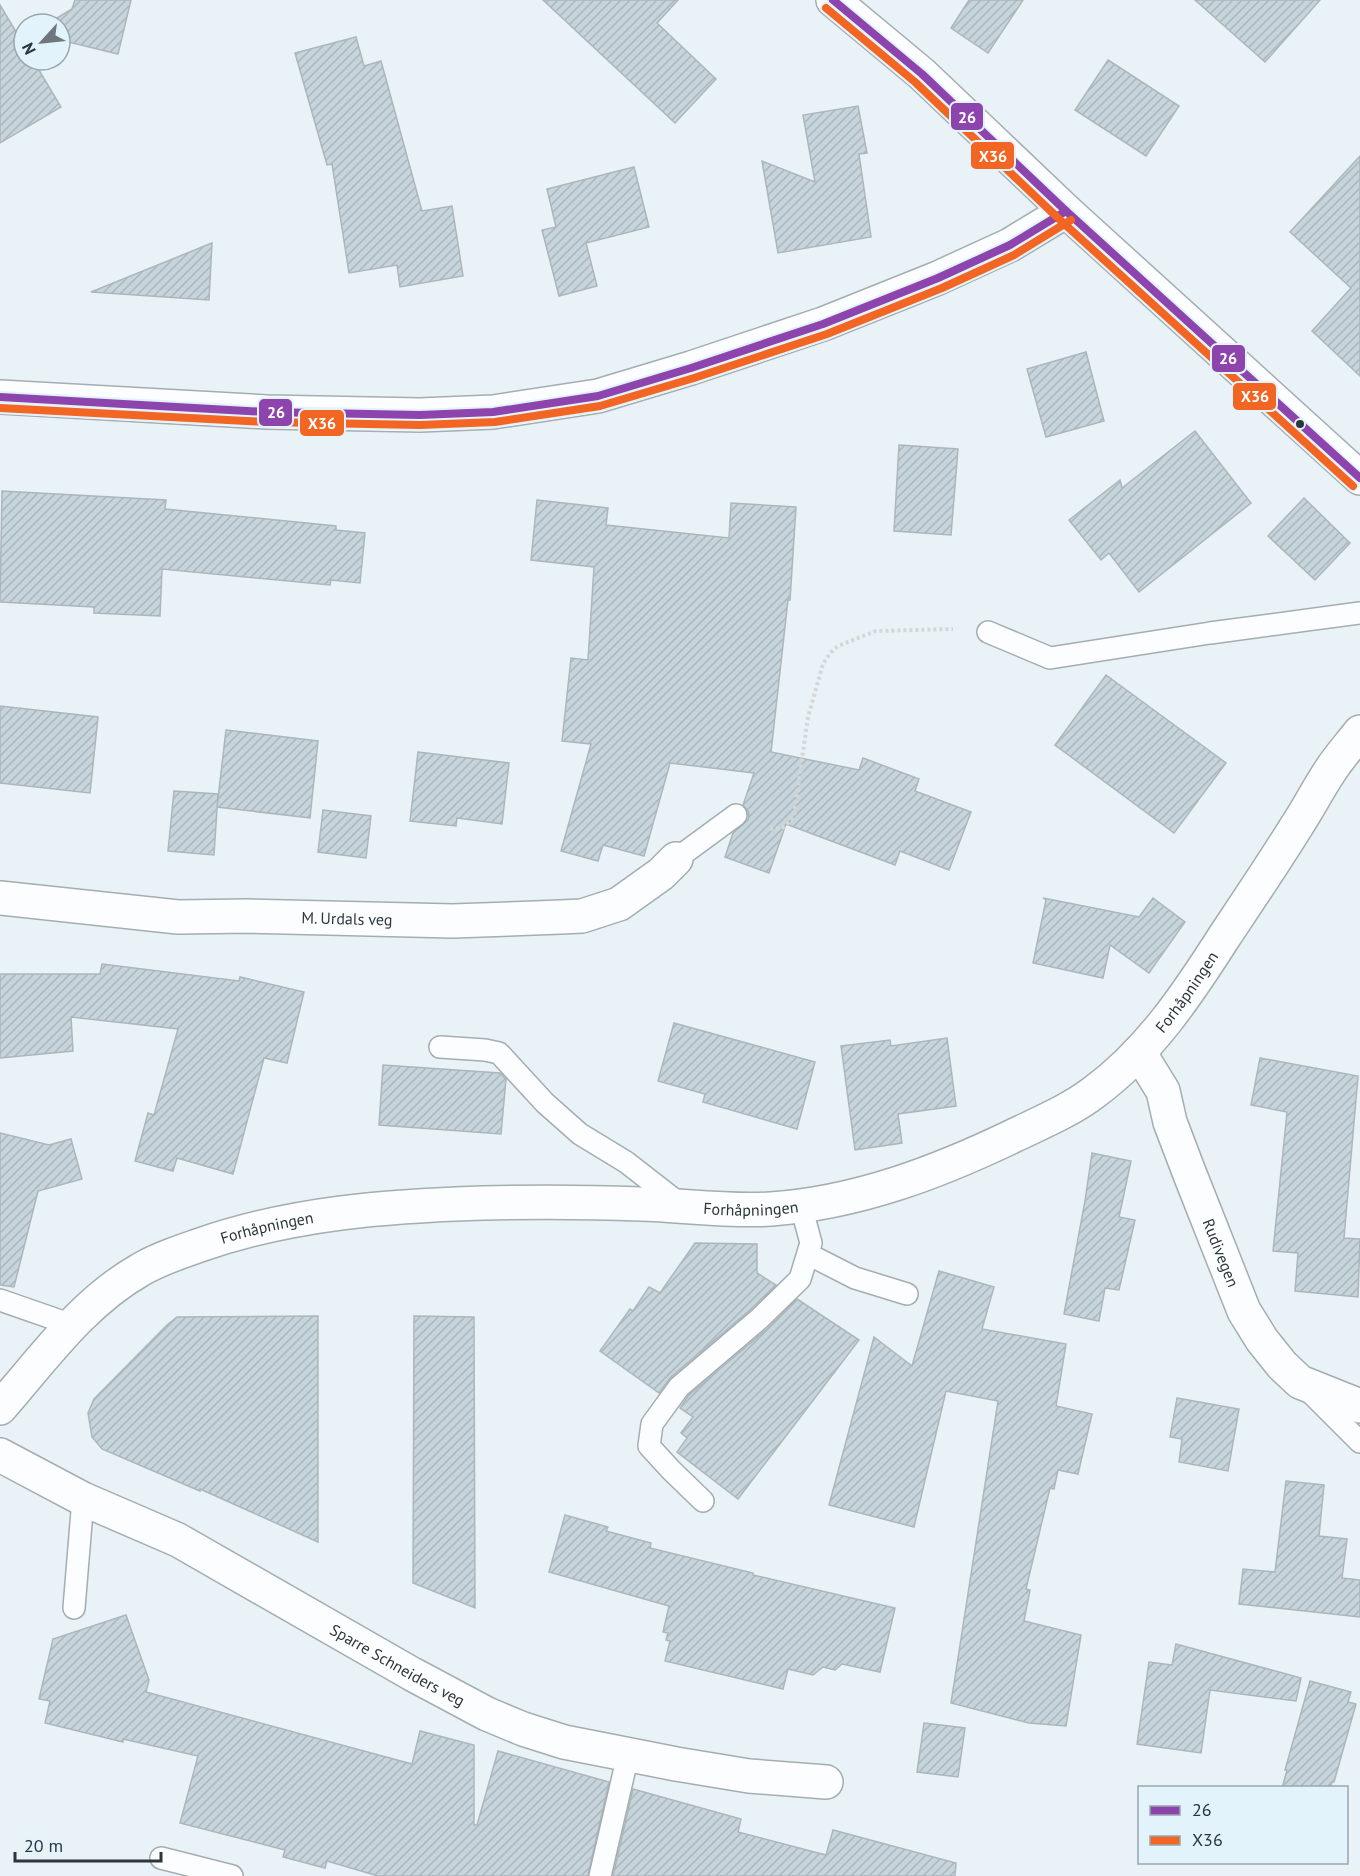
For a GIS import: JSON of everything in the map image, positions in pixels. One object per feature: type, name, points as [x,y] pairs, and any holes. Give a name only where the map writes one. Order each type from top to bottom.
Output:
[{"type":"street","points":[[836,1],[922,74],[1066,211],[1360,478]]},
{"type":"street","points":[[0,397],[267,412],[420,415],[493,412],[598,396],[691,368],[833,320],[938,278],[1010,245],[1066,211]]},
{"type":"street","name":"Forhåpningen","points":[[0,1408],[72,1325],[116,1286],[140,1270],[173,1255],[227,1236],[282,1222],[343,1212],[431,1205],[557,1202],[765,1209],[801,1206],[847,1198],[894,1185],[964,1159],[1048,1119],[1092,1094],[1160,1030],[1195,982],[1331,770],[1360,732]]},
{"type":"street","name":"M. Urdals veg","points":[[0,898],[178,917],[248,916],[453,921],[582,916],[619,904],[661,874],[676,859]]},
{"type":"street","name":"Rudivegen","points":[[1139,1052],[1163,1091],[1170,1122],[1189,1173],[1244,1311],[1262,1340],[1282,1365],[1300,1382],[1360,1406]]},
{"type":"street","name":"Sparre Schneiders veg","points":[[0,1455],[83,1499],[178,1540],[412,1674],[487,1714],[523,1730],[564,1742],[749,1776],[826,1782]]},
{"type":"lane","points":[[988,632],[1050,658],[1360,613]]},
{"type":"lane","points":[[676,859],[736,815]]},
{"type":"lane","points":[[440,1047],[499,1053],[545,1103],[580,1134],[626,1162],[682,1206]]},
{"type":"lane","points":[[703,1501],[649,1446],[652,1424],[679,1387],[759,1319],[801,1279],[811,1243],[801,1206]]},
{"type":"lane","points":[[808,1254],[855,1278],[908,1294]]},
{"type":"lane","points":[[0,1300],[72,1325]]},
{"type":"lane","points":[[1300,1382],[1360,1442]]},
{"type":"lane","points":[[74,1608],[83,1499]]},
{"type":"lane","points":[[600,1876],[628,1755]]},
{"type":"lane","points":[[161,1858],[232,1876]]},
{"type":"path","points":[[736,815],[767,829],[784,826],[794,816],[808,717],[815,687],[823,664],[838,646],[876,631],[952,629],[988,632]]},
{"type":"building","points":[[75,0],[131,0],[118,54],[72,43],[72,12],[67,12],[72,9]]},
{"type":"building","points":[[543,0],[678,0],[657,23],[716,79],[675,123]]},
{"type":"building","points":[[969,0],[1023,0],[988,53],[951,28]]},
{"type":"building","points":[[1195,0],[1320,0],[1265,62]]},
{"type":"building","points":[[0,5],[12,25],[12,72],[40,72],[61,107],[0,143]]},
{"type":"building","points":[[356,37],[364,66],[381,61],[422,211],[452,206],[463,276],[400,287],[397,265],[349,273],[332,164],[327,165],[295,53]]},
{"type":"building","points":[[1108,60],[1179,106],[1146,156],[1075,110]]},
{"type":"building","points":[[858,106],[867,153],[859,154],[871,237],[778,253],[762,161],[815,182],[803,115]]},
{"type":"building","points":[[1360,156],[1360,376],[1312,331],[1351,288],[1290,232]]},
{"type":"building","points":[[634,167],[649,227],[586,243],[597,286],[559,296],[542,230],[556,227],[547,189]]},
{"type":"building","points":[[212,243],[209,300],[91,292]]},
{"type":"building","points":[[1086,352],[1104,421],[1046,437],[1027,369]]},
{"type":"building","points":[[1195,431],[1251,503],[1139,592],[1109,553],[1101,560],[1069,520],[1120,480],[1122,488]]},
{"type":"building","points":[[899,445],[958,449],[951,535],[894,531]]},
{"type":"building","points":[[2,491],[166,500],[165,509],[336,526],[336,530],[365,533],[360,583],[331,580],[330,585],[162,569],[160,616],[94,613],[94,607],[0,602]]},
{"type":"building","points":[[1304,498],[1350,543],[1315,580],[1268,536]]},
{"type":"building","points":[[537,500],[608,508],[606,525],[729,538],[731,503],[796,507],[790,600],[788,600],[771,752],[859,770],[863,758],[919,779],[915,791],[971,812],[949,870],[900,851],[895,865],[786,824],[769,873],[725,857],[733,833],[748,820],[749,813],[743,805],[754,773],[670,763],[644,856],[603,845],[598,861],[561,851],[591,744],[562,741],[571,658],[588,660],[594,567],[531,560]]},
{"type":"building","points":[[1106,675],[1226,763],[1174,833],[1055,745]]},
{"type":"building","points":[[0,706],[98,717],[90,793],[0,783]]},
{"type":"building","points":[[226,730],[318,741],[310,818],[217,807]]},
{"type":"building","points":[[418,752],[509,763],[502,824],[457,818],[456,826],[410,821]]},
{"type":"building","points":[[174,791],[218,794],[214,855],[168,851]]},
{"type":"building","points":[[323,810],[371,816],[366,858],[318,852]]},
{"type":"building","points":[[1043,898],[1139,917],[1153,898],[1185,922],[1149,973],[1110,945],[1103,978],[1033,963],[1046,900]]},
{"type":"building","points":[[102,964],[239,981],[240,977],[304,992],[287,1063],[264,1058],[233,1174],[177,1158],[173,1171],[135,1161],[148,1113],[154,1115],[178,1029],[71,1017],[73,1051],[0,1058],[0,974],[100,974]]},
{"type":"building","points":[[674,1023],[815,1062],[797,1129],[703,1102],[705,1094],[658,1081]]},
{"type":"building","points":[[947,1038],[956,1106],[898,1114],[902,1143],[855,1150],[841,1046],[890,1040],[891,1046]]},
{"type":"building","points":[[1260,1058],[1358,1076],[1344,1238],[1360,1239],[1358,1297],[1295,1291],[1298,1253],[1273,1251],[1287,1112],[1251,1105]]},
{"type":"building","points":[[383,1065],[500,1073],[506,1079],[501,1134],[379,1125]]},
{"type":"building","points":[[0,1133],[49,1145],[71,1139],[82,1179],[38,1191],[14,1287],[0,1285]]},
{"type":"building","points":[[1092,1153],[1131,1161],[1119,1217],[1135,1220],[1119,1290],[1105,1288],[1099,1321],[1064,1314]]},
{"type":"building","points":[[695,1243],[757,1244],[757,1273],[776,1285],[671,1377],[659,1393],[600,1351],[630,1309],[633,1311],[649,1287],[660,1293]]},
{"type":"building","points":[[939,1271],[994,1287],[982,1329],[1066,1344],[1056,1406],[1092,1414],[1078,1474],[1058,1470],[1054,1489],[1050,1488],[1026,1589],[1030,1590],[1024,1621],[1081,1635],[1066,1726],[1029,1723],[951,1703],[998,1401],[946,1391],[914,1527],[829,1505],[874,1337],[912,1366]]},
{"type":"building","points":[[797,1299],[859,1340],[738,1499],[677,1452],[687,1438],[681,1433],[693,1417],[680,1408],[688,1396],[767,1329]]},
{"type":"building","points":[[318,1316],[318,1542],[200,1489],[200,1491],[102,1449],[92,1437],[88,1413],[94,1399],[177,1317]]},
{"type":"building","points":[[414,1316],[474,1317],[475,1608],[413,1583]]},
{"type":"building","points":[[1177,1398],[1239,1409],[1228,1471],[1179,1462],[1182,1439],[1170,1437]]},
{"type":"building","points":[[1286,1481],[1324,1485],[1319,1536],[1347,1539],[1342,1578],[1360,1580],[1360,1617],[1239,1604],[1243,1569],[1275,1572]]},
{"type":"building","points":[[565,1515],[608,1527],[606,1531],[651,1543],[650,1548],[895,1608],[880,1672],[842,1664],[835,1670],[823,1667],[813,1675],[788,1669],[783,1689],[665,1661],[670,1641],[666,1640],[668,1633],[663,1632],[669,1606],[549,1572]]},
{"type":"building","points":[[126,1615],[149,1680],[146,1692],[412,1764],[420,1731],[474,1745],[474,1825],[477,1825],[498,1751],[609,1782],[588,1876],[378,1876],[327,1861],[325,1868],[283,1857],[285,1850],[180,1823],[198,1756],[123,1739],[123,1742],[45,1723],[50,1701],[39,1699],[53,1639]]},
{"type":"building","points":[[1176,1644],[1301,1678],[1296,1701],[1210,1690],[1201,1753],[1137,1744],[1149,1662],[1172,1665]]},
{"type":"building","points":[[1310,1681],[1351,1692],[1348,1702],[1356,1704],[1334,1782],[1331,1786],[1283,1786],[1287,1770],[1285,1770]]},
{"type":"building","points":[[924,1723],[965,1728],[958,1777],[917,1772]]},
{"type":"building","points":[[633,1789],[741,1819],[738,1832],[826,1855],[833,1830],[956,1863],[955,1876],[613,1876]]},
{"type":"transit line","name":"26","points":[[833,0],[922,74],[1066,211],[1360,478]]},
{"type":"transit line","name":"X36","points":[[826,8],[915,82],[1059,219],[1353,486]]},
{"type":"transit line","name":"26","points":[[0,397],[267,412],[420,415],[493,412],[598,396],[823,324],[938,278],[1010,245],[1066,211]]},
{"type":"transit line","name":"X36","points":[[0,408],[266,422],[420,425],[495,422],[600,406],[827,334],[942,288],[1014,255],[1071,220]]}]
